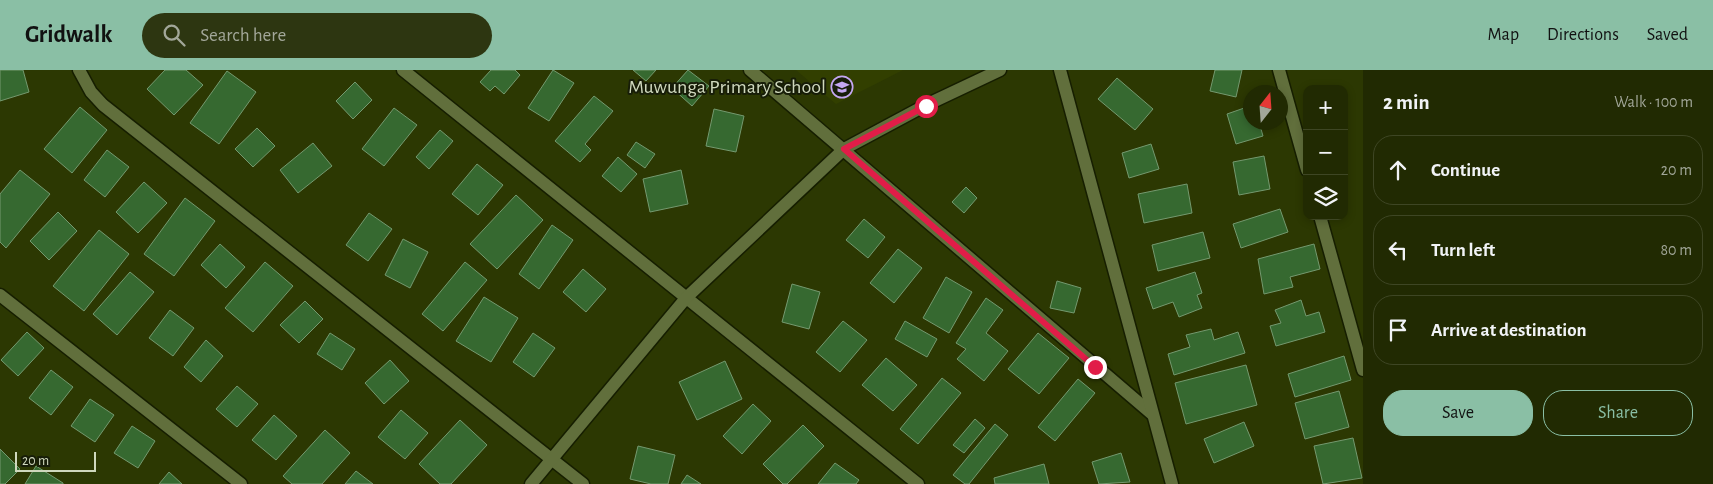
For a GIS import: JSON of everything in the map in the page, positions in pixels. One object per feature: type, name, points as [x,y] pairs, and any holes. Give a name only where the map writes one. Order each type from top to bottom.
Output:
[{"type":"street","points":[[79,70],[91,92],[103,105],[583,484]]},
{"type":"street","points":[[403,70],[918,484]]},
{"type":"street","points":[[750,70],[1152,414]]},
{"type":"street","points":[[531,484],[686,298],[844,149],[1000,70]]},
{"type":"street","points":[[1060,70],[1172,484]]},
{"type":"street","points":[[1278,70],[1303,156]]},
{"type":"street","points":[[1321,220],[1363,370]]},
{"type":"street","points":[[0,295],[241,484]]},
{"type":"shaded area","name":"Muwunga Primary School","points":[[796,70],[903,70],[836,104]]},
{"type":"building","points":[[0,70],[23,70],[29,92],[0,101]]},
{"type":"building","points":[[165,70],[186,70],[203,85],[174,115],[147,89]]},
{"type":"building","points":[[491,70],[515,70],[520,75],[504,94],[495,86],[490,91],[480,82]]},
{"type":"building","points":[[553,70],[574,83],[549,121],[528,108]]},
{"type":"building","points":[[633,70],[656,70],[646,81]]},
{"type":"building","points":[[688,70],[709,86],[692,106],[672,88]]},
{"type":"building","points":[[1215,70],[1242,70],[1236,97],[1210,91]]},
{"type":"building","points":[[227,71],[256,92],[219,144],[190,123]]},
{"type":"building","points":[[1117,78],[1153,109],[1135,130],[1098,99]]},
{"type":"building","points":[[355,82],[372,100],[353,119],[336,101]]},
{"type":"building","points":[[594,96],[613,111],[585,144],[591,150],[580,162],[555,141]]},
{"type":"building","points":[[80,107],[107,130],[72,173],[44,149]]},
{"type":"building","points":[[394,108],[417,125],[384,166],[362,149]]},
{"type":"building","points":[[1243,108],[1243,130],[1261,130],[1263,136],[1236,144],[1227,114]]},
{"type":"building","points":[[714,109],[744,116],[736,152],[706,146]]},
{"type":"building","points":[[257,128],[275,146],[253,167],[235,149]]},
{"type":"building","points":[[440,130],[453,141],[429,169],[416,157]]},
{"type":"building","points":[[636,142],[655,154],[645,168],[627,155]]},
{"type":"building","points":[[313,143],[332,166],[298,193],[280,170]]},
{"type":"building","points":[[1151,144],[1159,169],[1129,178],[1122,153]]},
{"type":"building","points":[[107,150],[129,167],[105,197],[84,180]]},
{"type":"building","points":[[1264,156],[1270,189],[1239,195],[1233,162]]},
{"type":"building","points":[[618,157],[637,174],[621,192],[602,176]]},
{"type":"building","points":[[477,164],[503,185],[478,215],[452,194]]},
{"type":"building","points":[[20,170],[50,194],[6,248],[0,242],[0,194]]},
{"type":"building","points":[[681,170],[688,204],[650,212],[643,179]]},
{"type":"building","points":[[144,182],[167,203],[138,233],[116,212]]},
{"type":"building","points":[[1187,184],[1192,213],[1144,223],[1138,194]]},
{"type":"building","points":[[966,187],[977,198],[964,213],[952,202]]},
{"type":"building","points":[[516,195],[543,220],[497,269],[470,244]]},
{"type":"building","points":[[185,198],[215,221],[174,276],[144,254]]},
{"type":"building","points":[[1280,209],[1288,232],[1241,248],[1233,224]]},
{"type":"building","points":[[58,212],[77,231],[49,260],[30,241]]},
{"type":"building","points":[[369,213],[392,229],[368,261],[346,245]]},
{"type":"building","points":[[864,219],[885,237],[868,258],[846,240]]},
{"type":"building","points":[[552,225],[573,240],[539,289],[519,274]]},
{"type":"building","points":[[99,230],[129,254],[84,311],[53,286]]},
{"type":"building","points":[[1203,232],[1210,258],[1158,271],[1152,245]]},
{"type":"building","points":[[403,239],[428,252],[410,288],[385,275]]},
{"type":"building","points":[[220,244],[245,267],[226,288],[201,265]]},
{"type":"building","points":[[1314,244],[1320,269],[1290,277],[1293,287],[1264,294],[1258,259]]},
{"type":"building","points":[[898,249],[922,268],[894,303],[870,283]]},
{"type":"building","points":[[265,262],[293,286],[253,332],[225,308]]},
{"type":"building","points":[[465,262],[487,280],[443,331],[422,314]]},
{"type":"building","points":[[583,269],[606,289],[586,312],[563,292]]},
{"type":"building","points":[[130,272],[154,292],[117,335],[93,314]]},
{"type":"building","points":[[1195,272],[1202,293],[1197,295],[1202,308],[1179,317],[1173,302],[1153,309],[1146,288]]},
{"type":"building","points":[[946,277],[972,292],[949,333],[923,318]]},
{"type":"building","points":[[1057,281],[1081,288],[1074,313],[1050,308]]},
{"type":"building","points":[[792,284],[820,292],[809,329],[782,322]]},
{"type":"building","points":[[484,297],[518,318],[491,362],[456,341]]},
{"type":"building","points":[[986,298],[1003,310],[986,333],[1008,351],[984,381],[957,359],[966,349],[956,343]]},
{"type":"building","points":[[1301,300],[1306,316],[1319,312],[1325,332],[1276,346],[1270,326],[1281,323],[1275,310]]},
{"type":"building","points":[[305,301],[323,319],[299,343],[280,325]]},
{"type":"building","points":[[170,310],[194,328],[173,356],[149,338]]},
{"type":"building","points":[[843,321],[867,340],[840,372],[816,352]]},
{"type":"building","points":[[905,321],[937,339],[927,357],[895,339]]},
{"type":"building","points":[[1211,329],[1214,340],[1238,332],[1245,353],[1174,375],[1168,354],[1190,347],[1186,335]]},
{"type":"building","points":[[27,332],[44,348],[18,376],[1,360]]},
{"type":"building","points":[[330,333],[355,349],[342,370],[317,354]]},
{"type":"building","points":[[533,333],[555,348],[534,377],[513,362]]},
{"type":"building","points":[[1038,333],[1069,358],[1039,394],[1008,369]]},
{"type":"building","points":[[206,340],[223,356],[201,382],[184,367]]},
{"type":"building","points":[[1344,356],[1351,380],[1295,397],[1288,374]]},
{"type":"building","points":[[886,358],[917,385],[893,411],[862,385]]},
{"type":"building","points":[[390,360],[409,381],[384,404],[365,383]]},
{"type":"building","points":[[725,361],[742,399],[697,420],[679,382]]},
{"type":"building","points":[[1246,365],[1257,405],[1186,424],[1175,383]]},
{"type":"building","points":[[51,370],[73,387],[51,415],[29,398]]},
{"type":"building","points":[[942,378],[961,393],[918,444],[900,429]]},
{"type":"building","points":[[1078,379],[1095,393],[1055,441],[1038,427]]},
{"type":"building","points":[[237,386],[258,404],[237,427],[216,409]]},
{"type":"building","points":[[1339,391],[1349,427],[1305,439],[1295,403]]},
{"type":"building","points":[[90,399],[114,415],[95,442],[71,426]]},
{"type":"building","points":[[753,404],[771,421],[742,454],[723,436]]},
{"type":"building","points":[[401,410],[428,433],[405,459],[378,437]]},
{"type":"building","points":[[274,415],[297,436],[276,460],[252,440]]},
{"type":"building","points":[[975,419],[985,428],[964,453],[953,445]]},
{"type":"building","points":[[460,420],[487,445],[451,484],[440,484],[419,464]]},
{"type":"building","points":[[1244,422],[1254,446],[1214,463],[1204,439]]},
{"type":"building","points":[[995,424],[1008,435],[969,484],[965,484],[953,475]]},
{"type":"building","points":[[803,425],[824,446],[787,484],[783,484],[763,464]]},
{"type":"building","points":[[132,426],[155,441],[138,468],[114,453]]},
{"type":"building","points":[[325,430],[350,453],[322,484],[292,484],[283,476]]},
{"type":"building","points":[[1353,438],[1362,478],[1323,484],[1314,446]]},
{"type":"building","points":[[638,446],[675,455],[668,484],[651,484],[630,479]]},
{"type":"building","points":[[0,449],[20,469],[5,484],[0,484]]},
{"type":"building","points":[[1121,453],[1130,482],[1099,484],[1092,462]]},
{"type":"building","points":[[835,463],[859,480],[856,484],[818,484]]},
{"type":"building","points":[[1044,464],[1049,484],[995,484],[994,478]]},
{"type":"building","points":[[36,466],[63,483],[63,484],[25,484]]},
{"type":"building","points":[[356,471],[373,484],[345,484]]},
{"type":"building","points":[[169,472],[182,484],[159,484]]},
{"type":"building","points":[[687,475],[701,484],[681,484]]},
{"type":"place","name":"Muwunga Primary School","points":[[842,87]]},
{"type":"route","points":[[926,106],[844,149],[1095,367]]}]
